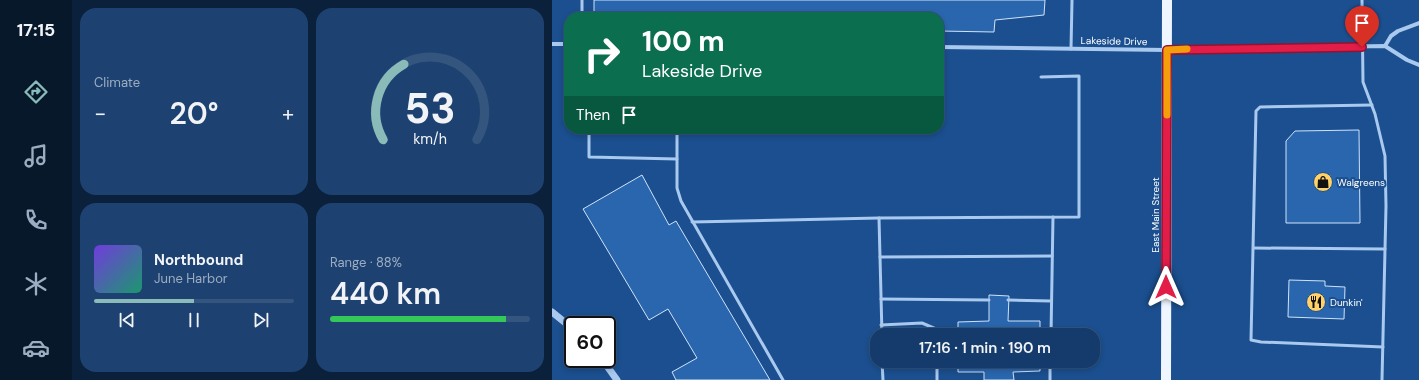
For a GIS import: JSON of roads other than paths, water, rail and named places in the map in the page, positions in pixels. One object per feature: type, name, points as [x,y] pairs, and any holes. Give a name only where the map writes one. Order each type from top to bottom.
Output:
[{"type":"main road","name":"East Main Street","points":[[1166,0],[1166,380]]},
{"type":"street","points":[[1419,23],[1395,33],[1391,36],[1385,46],[1407,60],[1419,65]]},
{"type":"street","points":[[552,44],[564,44]]},
{"type":"street","name":"Lakeside Drive","points":[[944,47],[1167,50],[1385,46]]},
{"type":"street","points":[[552,312],[564,322]]},
{"type":"street","points":[[608,368],[617,380]]},
{"type":"lane","points":[[582,0],[582,12]]},
{"type":"lane","points":[[1071,49],[1072,0]]},
{"type":"lane","points":[[1362,0],[1362,82],[1372,105],[1380,131],[1385,156],[1385,249],[1382,380]]},
{"type":"lane","points":[[692,222],[879,218],[1079,217],[1079,76],[1041,77]]},
{"type":"lane","points":[[1372,105],[1260,107],[1256,111],[1251,340],[1261,342],[1383,347]]},
{"type":"lane","points":[[589,134],[589,157],[677,159]]},
{"type":"lane","points":[[677,134],[677,188],[681,201],[783,380]]},
{"type":"lane","points":[[879,218],[881,328]]},
{"type":"lane","points":[[1051,328],[1053,218]]},
{"type":"lane","points":[[1254,248],[1385,249]]},
{"type":"lane","points":[[880,257],[1052,256]]},
{"type":"lane","points":[[881,299],[989,300]]},
{"type":"lane","points":[[1008,300],[1051,301]]},
{"type":"lane","points":[[881,325],[922,323],[932,328]]},
{"type":"lane","points":[[882,368],[883,380]]},
{"type":"lane","points":[[937,368],[937,380]]},
{"type":"lane","points":[[1050,368],[1050,380]]},
{"type":"place","name":"Walgreens","points":[[1323,182]]},
{"type":"place","name":"Dunkin'","points":[[1316,302]]}]
